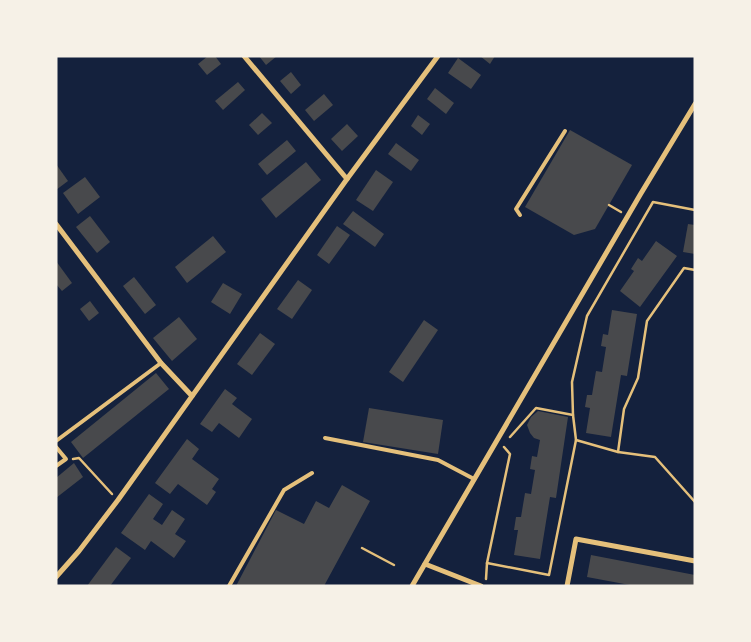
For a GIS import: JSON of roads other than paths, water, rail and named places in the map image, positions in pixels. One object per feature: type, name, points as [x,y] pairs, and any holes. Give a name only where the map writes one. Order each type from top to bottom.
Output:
[{"type":"street","points":[[244,56],[347,179]]},
{"type":"street","points":[[56,577],[79,551],[118,500],[347,179],[438,56]]},
{"type":"street","points":[[412,586],[640,194],[695,104]]},
{"type":"street","points":[[56,224],[162,363],[192,396]]},
{"type":"street","points":[[568,586],[576,539],[695,561]]},
{"type":"street","points":[[425,564],[483,586]]},
{"type":"lane","points":[[520,215],[516,209],[564,131]]},
{"type":"lane","points":[[56,441],[162,363]]},
{"type":"lane","points":[[325,438],[438,460],[474,479]]},
{"type":"lane","points":[[56,447],[66,460],[56,466]]},
{"type":"lane","points":[[229,586],[284,490],[312,473]]}]
